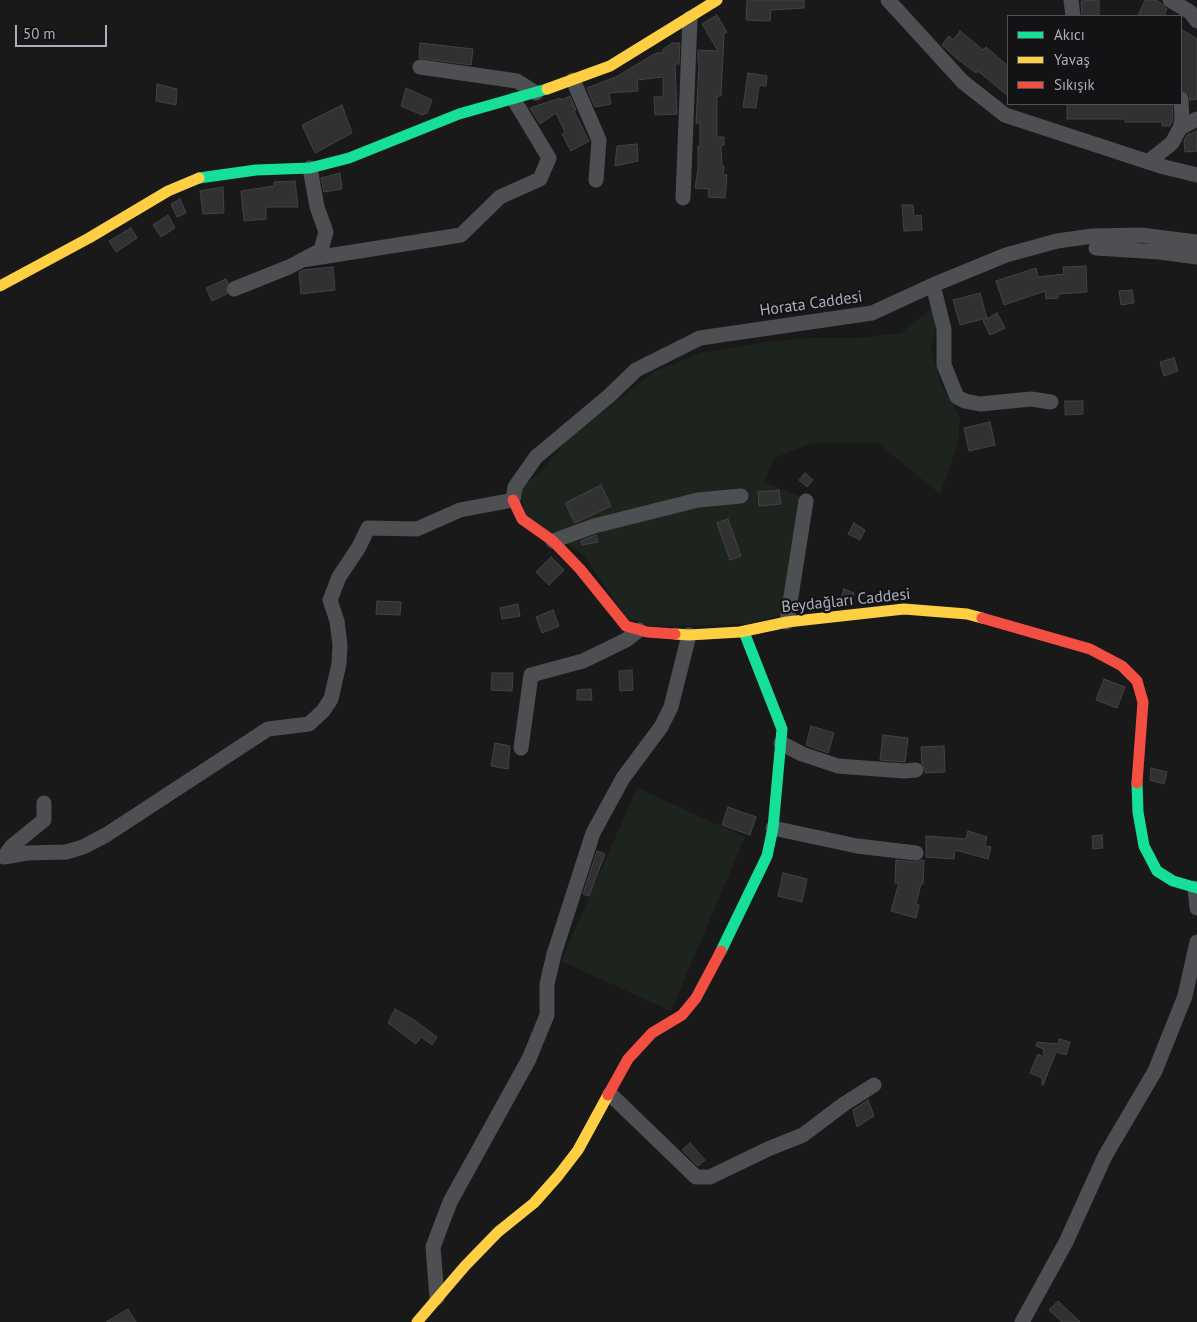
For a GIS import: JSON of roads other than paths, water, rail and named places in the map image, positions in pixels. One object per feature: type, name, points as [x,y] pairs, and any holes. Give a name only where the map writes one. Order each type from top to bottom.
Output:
[{"type":"street","points":[[0,286],[89,238],[168,191],[202,178],[256,170],[310,168],[349,158],[459,114],[536,93],[610,66],[717,0]]},
{"type":"street","points":[[888,0],[963,82],[1005,115],[1148,162],[1197,175]]},
{"type":"street","points":[[1071,0],[1073,15]]},
{"type":"street","points":[[1170,0],[1195,14]]},
{"type":"street","points":[[683,198],[690,18]]},
{"type":"street","points":[[420,67],[518,82],[536,93]]},
{"type":"street","points":[[573,80],[599,140],[596,180]]},
{"type":"street","points":[[302,260],[461,235],[500,197],[540,179],[550,158],[514,100]]},
{"type":"street","points":[[1148,162],[1172,142],[1180,128],[1182,120],[1181,105]]},
{"type":"street","points":[[1180,128],[1197,119]]},
{"type":"street","points":[[234,289],[289,267],[321,250],[326,232],[317,207],[310,168]]},
{"type":"street","name":"Horata Caddesi","points":[[513,500],[515,487],[536,457],[636,370],[700,338],[872,314],[933,285],[1006,255],[1057,241],[1093,236],[1141,235],[1197,242]]},
{"type":"street","points":[[1096,248],[1160,252],[1197,257]]},
{"type":"street","points":[[933,285],[944,329],[944,365],[957,397],[980,404],[1031,399],[1052,402]]},
{"type":"street","points":[[553,541],[594,526],[698,500],[741,496]]},
{"type":"street","points":[[44,804],[44,820],[12,846],[4,857],[27,853],[66,852],[83,847],[106,835],[268,729],[309,724],[323,712],[331,699],[339,664],[340,645],[337,621],[330,600],[339,577],[359,547],[368,528],[417,529],[460,510],[513,500]]},
{"type":"street","name":"Beydağları Caddesi","points":[[513,500],[522,519],[553,541],[580,569],[626,626],[638,630],[689,634],[744,632],[787,622],[904,609],[966,614],[1090,650],[1122,666],[1137,681],[1143,702],[1137,777],[1138,812],[1144,846],[1157,871],[1173,881],[1196,888]]},
{"type":"street","points":[[787,622],[806,501]]},
{"type":"street","points":[[521,748],[530,675],[583,661],[626,640],[638,630]]},
{"type":"street","points":[[417,1322],[465,1266],[498,1232],[534,1203],[558,1176],[578,1150],[628,1059],[652,1033],[682,1016],[696,998],[733,929],[767,856],[773,828],[782,729],[744,632]]},
{"type":"street","points":[[437,1298],[432,1247],[450,1202],[529,1059],[547,1015],[547,984],[554,954],[593,833],[623,778],[661,727],[668,714],[689,634]]},
{"type":"street","points":[[781,743],[802,754],[838,766],[904,771],[916,770]]},
{"type":"street","points":[[773,828],[857,846],[916,853]]},
{"type":"street","points":[[1196,888],[1197,908]]},
{"type":"street","points":[[1022,1322],[1066,1242],[1105,1156],[1155,1071],[1185,996],[1197,942]]},
{"type":"street","points":[[610,1094],[696,1177],[703,1177],[710,1176],[803,1135],[844,1104],[874,1085]]}]
